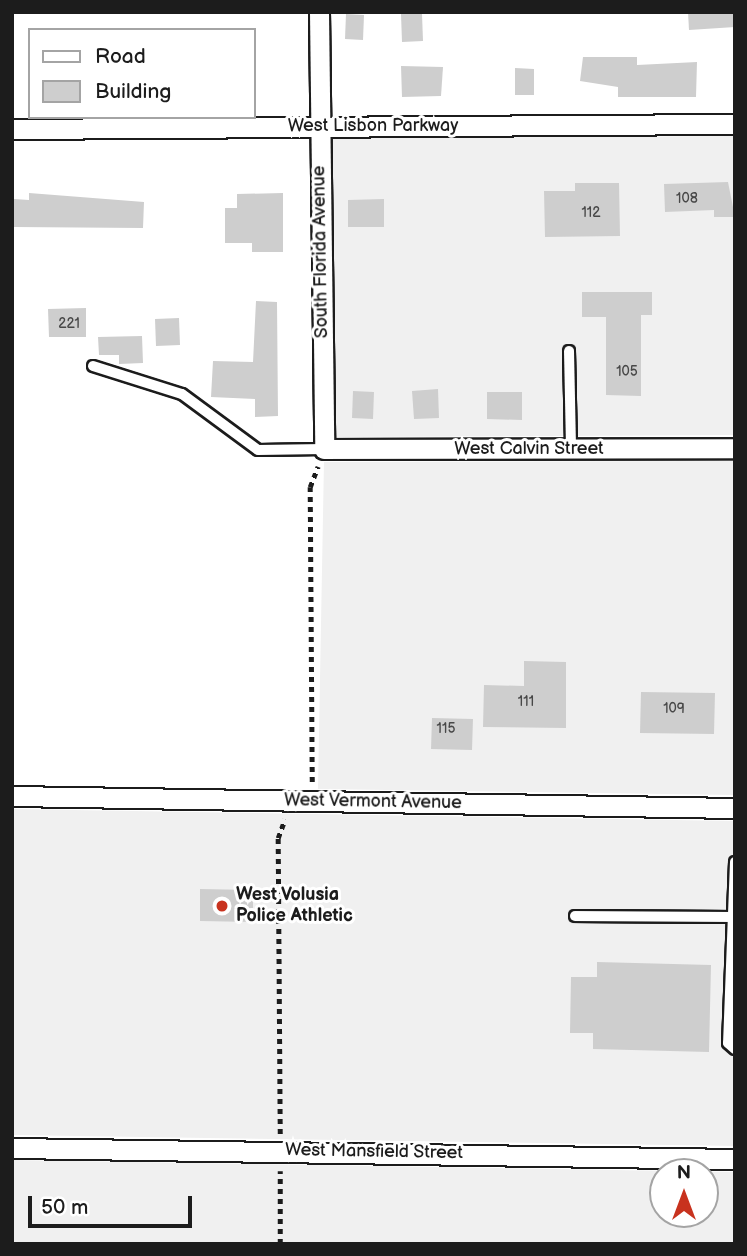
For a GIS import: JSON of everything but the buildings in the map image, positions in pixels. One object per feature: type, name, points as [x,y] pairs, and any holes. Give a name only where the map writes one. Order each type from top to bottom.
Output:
[{"type":"street","name":"South Florida Avenue","points":[[319,12],[324,449]]},
{"type":"street","name":"West Lisbon Parkway","points":[[12,128],[735,124]]},
{"type":"street","name":"West Calvin Street","points":[[324,449],[735,448]]},
{"type":"street","name":"West Vermont Avenue","points":[[12,796],[735,808]]},
{"type":"street","name":"West Mansfield Street","points":[[12,1147],[735,1159]]},
{"type":"lane","points":[[569,351],[571,448]]},
{"type":"lane","points":[[93,366],[182,394],[258,450],[324,449]]},
{"type":"lane","points":[[735,862],[729,917],[732,965],[728,1043],[735,1049]]},
{"type":"lane","points":[[575,916],[729,917]]},
{"type":"path","points":[[280,1244],[278,838],[283,821],[302,801],[314,768],[310,487],[324,449]]},
{"type":"shaded area","points":[[735,136],[735,435],[335,437],[332,138]]},
{"type":"shaded area","points":[[735,461],[735,795],[318,789],[324,462]]},
{"type":"shaded area","points":[[12,809],[735,821],[735,1146],[12,1135]]},
{"type":"shaded area","points":[[12,1160],[649,1171],[649,1228],[719,1228],[719,1172],[735,1172],[735,1244],[12,1244]]},
{"type":"place","name":"West Volusia Police Athletic","points":[[222,906]]}]
